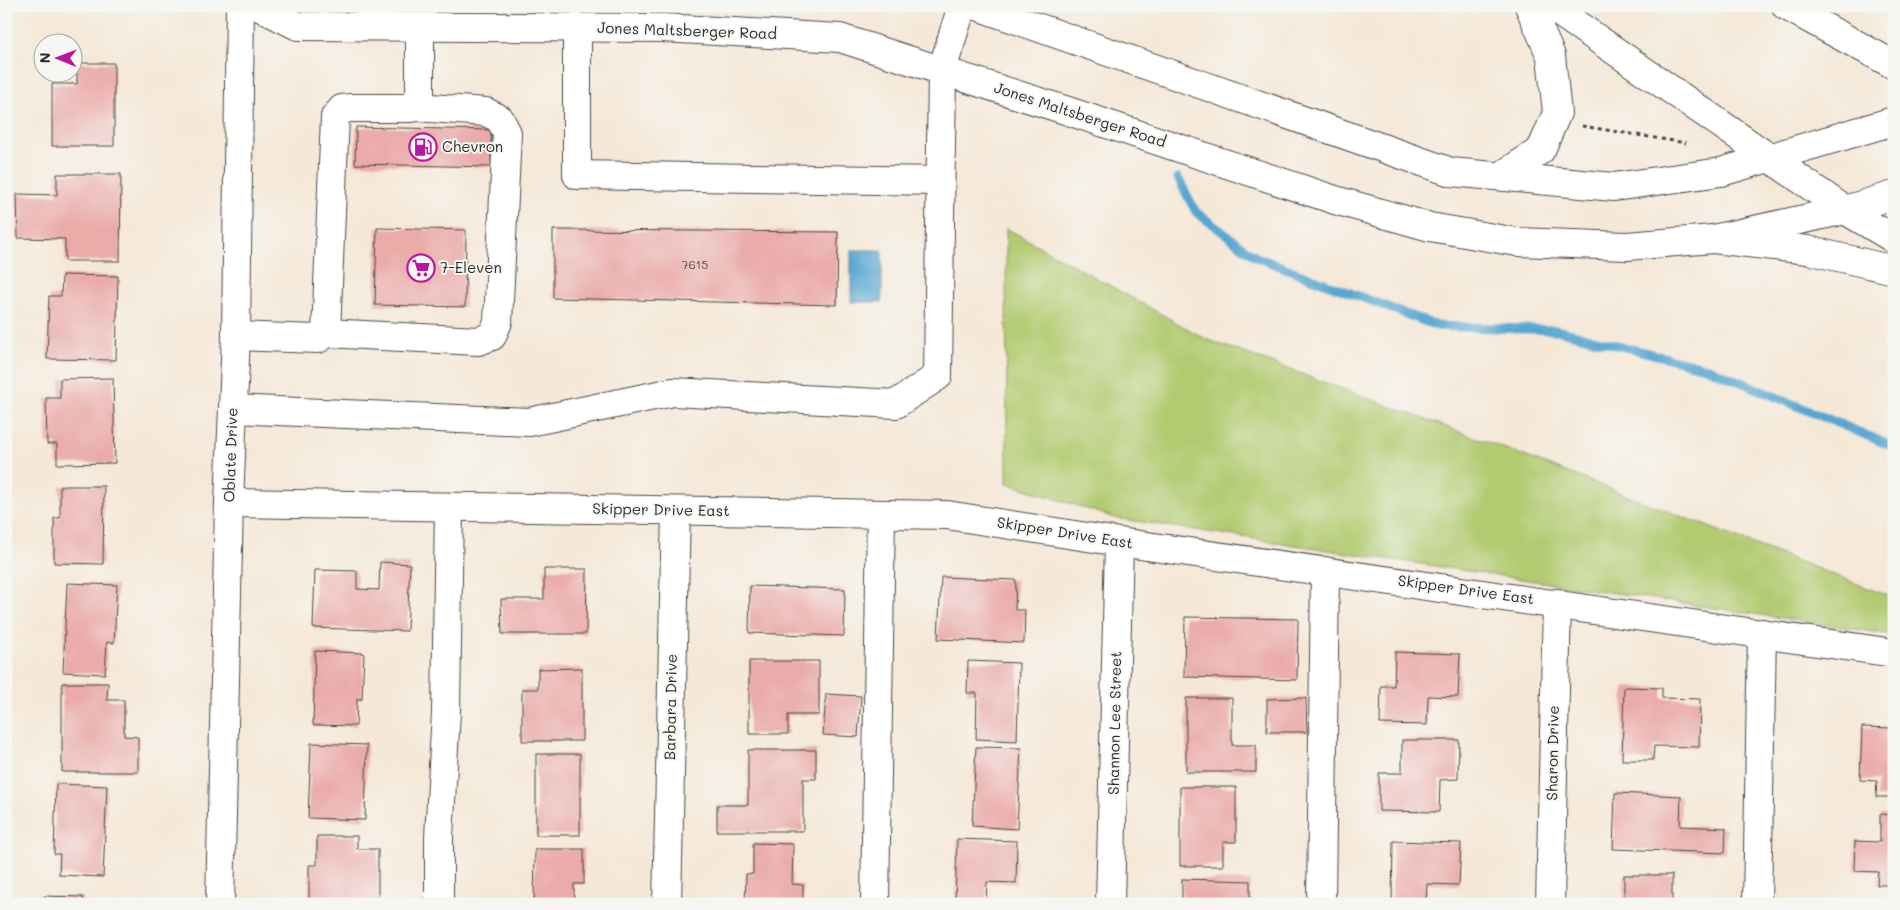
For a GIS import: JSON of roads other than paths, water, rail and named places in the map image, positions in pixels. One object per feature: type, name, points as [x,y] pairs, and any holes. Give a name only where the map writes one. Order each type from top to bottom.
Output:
[{"type":"main road","name":"Oblate Drive","points":[[220,904],[229,503],[236,336],[240,6]]},
{"type":"main road","name":"Jones Maltsberger Road","points":[[258,6],[298,26],[662,28],[840,38],[1335,200],[1430,227],[1517,242],[1627,246],[1713,239],[1845,210],[1894,195]]},
{"type":"main road","points":[[233,409],[529,422],[673,392],[896,404],[938,376],[942,70],[962,6]]},
{"type":"main road","points":[[977,6],[1451,172],[1614,187],[1722,172],[1894,121]]},
{"type":"main road","points":[[1501,176],[1541,150],[1557,113],[1551,56],[1529,6]]},
{"type":"main road","points":[[1550,6],[1845,210],[1894,239]]},
{"type":"main road","points":[[1786,6],[1894,65]]},
{"type":"main road","points":[[417,107],[420,100],[420,27]]},
{"type":"main road","points":[[577,27],[577,175],[940,180]]},
{"type":"main road","points":[[236,336],[318,339],[326,333],[478,340],[492,336],[498,322],[507,133],[500,119],[486,112],[417,107],[350,108],[342,109],[335,117],[326,333]]},
{"type":"main road","points":[[1713,239],[1808,250],[1894,270]]},
{"type":"main road","name":"Skipper Drive East","points":[[229,503],[946,515],[1119,542],[1557,603],[1894,653]]},
{"type":"main road","points":[[439,904],[439,837],[446,712],[449,507]]},
{"type":"main road","name":"Barbara Drive","points":[[667,904],[676,511]]},
{"type":"main road","points":[[875,904],[881,514]]},
{"type":"main road","name":"Shannon Lee Street","points":[[1110,904],[1119,542]]},
{"type":"main road","points":[[1321,904],[1325,570]]},
{"type":"main road","name":"Sharon Drive","points":[[1550,904],[1557,603]]},
{"type":"main road","points":[[1757,904],[1762,633]]},
{"type":"water","points":[[851,250],[882,250],[882,302],[851,302]]},
{"type":"waterway","points":[[1178,178],[1196,212],[1256,257],[1437,326],[1557,330],[1708,368],[1894,447]]},
{"type":"place","name":"Chevron","points":[[423,147]]},
{"type":"place","name":"7-Eleven","points":[[421,268]]}]
